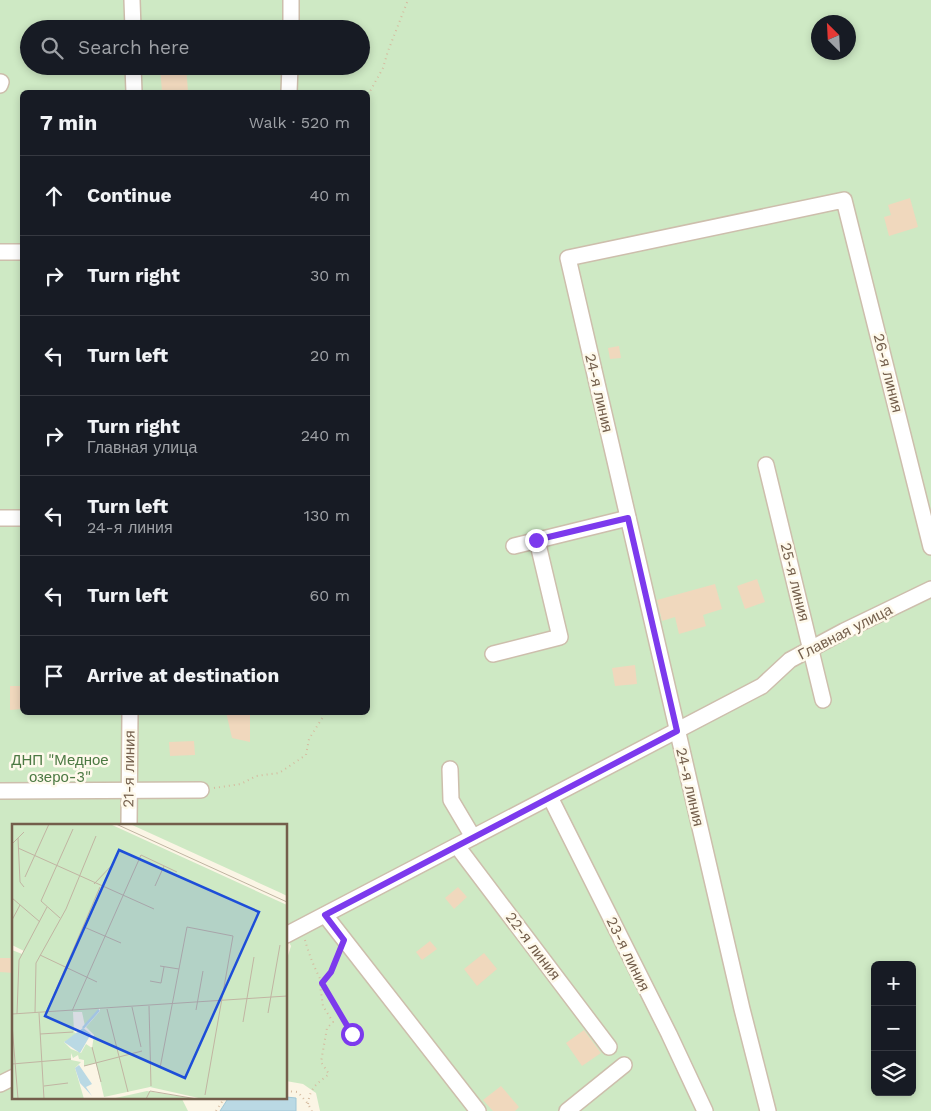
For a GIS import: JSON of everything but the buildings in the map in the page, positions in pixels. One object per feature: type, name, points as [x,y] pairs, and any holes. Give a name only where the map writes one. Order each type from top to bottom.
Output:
[{"type":"street","points":[[132,0],[133,20]]},
{"type":"street","points":[[290,20],[291,0]]},
{"type":"street","points":[[133,75],[134,90]]},
{"type":"street","points":[[289,90],[290,75]]},
{"type":"street","name":"26-я линия","points":[[568,258],[844,200],[931,547]]},
{"type":"street","points":[[0,252],[20,252]]},
{"type":"street","name":"24-я линия","points":[[568,258],[742,1010],[768,1111]]},
{"type":"street","name":"25-я линия","points":[[766,465],[823,700]]},
{"type":"street","points":[[0,518],[20,518]]},
{"type":"street","points":[[514,546],[628,518]]},
{"type":"street","points":[[492,654],[560,637],[536,540]]},
{"type":"street","name":"Главная улица","points":[[288,934],[762,686],[790,660],[844,631],[931,589]]},
{"type":"street","name":"21-я линия","points":[[129,824],[130,715]]},
{"type":"street","points":[[450,769],[450,800],[473,837]]},
{"type":"street","points":[[0,791],[201,790]]},
{"type":"street","name":"23-я линия","points":[[550,797],[706,1111]]},
{"type":"street","name":"22-я линия","points":[[457,846],[609,1047]]},
{"type":"street","points":[[325,915],[478,1111]]},
{"type":"street","points":[[568,1111],[624,1065]]},
{"type":"street","points":[[0,1084],[12,1078]]},
{"type":"path","points":[[370,91],[383,68],[388,50],[408,0]]},
{"type":"path","points":[[201,790],[241,784],[256,776],[279,773],[306,755],[309,739],[324,715]]},
{"type":"path","points":[[303,933],[309,956],[322,983],[352,1034]]},
{"type":"path","points":[[308,1104],[310,1093],[314,1086],[329,1074],[321,1062],[327,1028],[334,1022],[323,1006],[320,985],[331,972],[344,940]]},
{"type":"path","points":[[288,1091],[298,1092],[312,1111]]},
{"type":"path","points":[[216,1111],[224,1098]]},
{"type":"green space","name":"ДНП \"Медное озеро-3\"","points":[[0,0],[931,0],[931,1111],[320,1111],[316,1093],[303,1084],[288,1081],[288,956],[291,946],[288,940],[288,824],[12,824],[12,1098],[182,1098],[188,1111],[0,1111]]},
{"type":"water","points":[[228,1098],[296,1098],[296,1111],[220,1111]]},
{"type":"route","points":[[352,1034],[322,983],[331,972],[344,940],[325,915],[677,731],[628,518],[536,540]]}]
